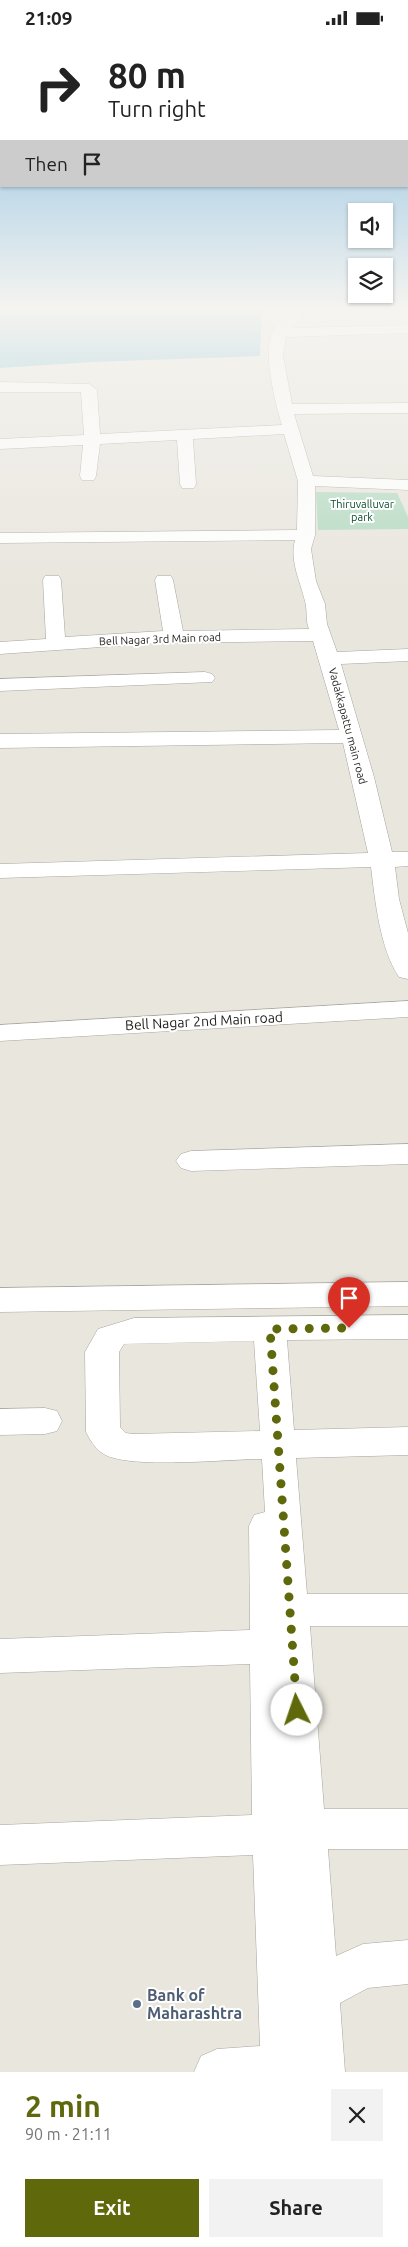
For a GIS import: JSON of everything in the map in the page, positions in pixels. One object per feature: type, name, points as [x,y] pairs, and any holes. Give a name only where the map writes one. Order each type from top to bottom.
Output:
[{"type":"street","points":[[88,476],[92,439],[90,403]]},
{"type":"street","name":"Vadakkapattu main road","points":[[285,403],[306,481],[306,535],[302,549],[307,581],[314,604],[317,624],[329,658],[363,777],[382,860],[387,899],[399,948],[408,971]]},
{"type":"street","points":[[286,409],[408,408]]},
{"type":"street","points":[[0,444],[292,429]]},
{"type":"street","points":[[185,434],[188,484]]},
{"type":"street","points":[[306,481],[407,487]]},
{"type":"street","points":[[0,538],[306,535]]},
{"type":"street","points":[[52,580],[56,644]]},
{"type":"street","points":[[164,580],[174,637]]},
{"type":"street","name":"Bell Nagar 3rd Main road","points":[[0,647],[174,637],[321,635]]},
{"type":"street","points":[[329,658],[408,655]]},
{"type":"street","points":[[0,685],[204,678]]},
{"type":"street","points":[[0,741],[351,736]]},
{"type":"street","points":[[0,871],[408,859]]},
{"type":"street","name":"Bell Nagar 2nd Main road","points":[[0,1033],[408,1009]]},
{"type":"street","points":[[191,1161],[408,1154]]},
{"type":"street","points":[[1,1300],[408,1294]]},
{"type":"street","points":[[408,1327],[134,1330],[113,1335],[105,1341],[102,1352],[103,1432],[114,1445],[133,1448],[408,1441]]},
{"type":"street","points":[[270,1329],[290,1610],[289,1832],[297,2070]]},
{"type":"street","points":[[0,1422],[45,1421]]},
{"type":"street","points":[[266,1483],[270,1646],[289,1832],[316,1992],[297,2070]]},
{"type":"street","points":[[290,1610],[408,1610]]},
{"type":"street","points":[[0,1656],[270,1646]]},
{"type":"street","points":[[0,1845],[289,1832],[408,1829]]},
{"type":"street","points":[[316,1992],[363,1966],[408,1962]]},
{"type":"street","points":[[217,2072],[297,2070]]},
{"type":"green space","name":"Thiruvalluvar park","points":[[316,492],[397,493],[408,517],[408,529],[318,530]]},
{"type":"place","name":"Bank of Maharashtra","points":[[137,2004]]},
{"type":"route","points":[[297,1710],[270,1329],[349,1328]]}]
